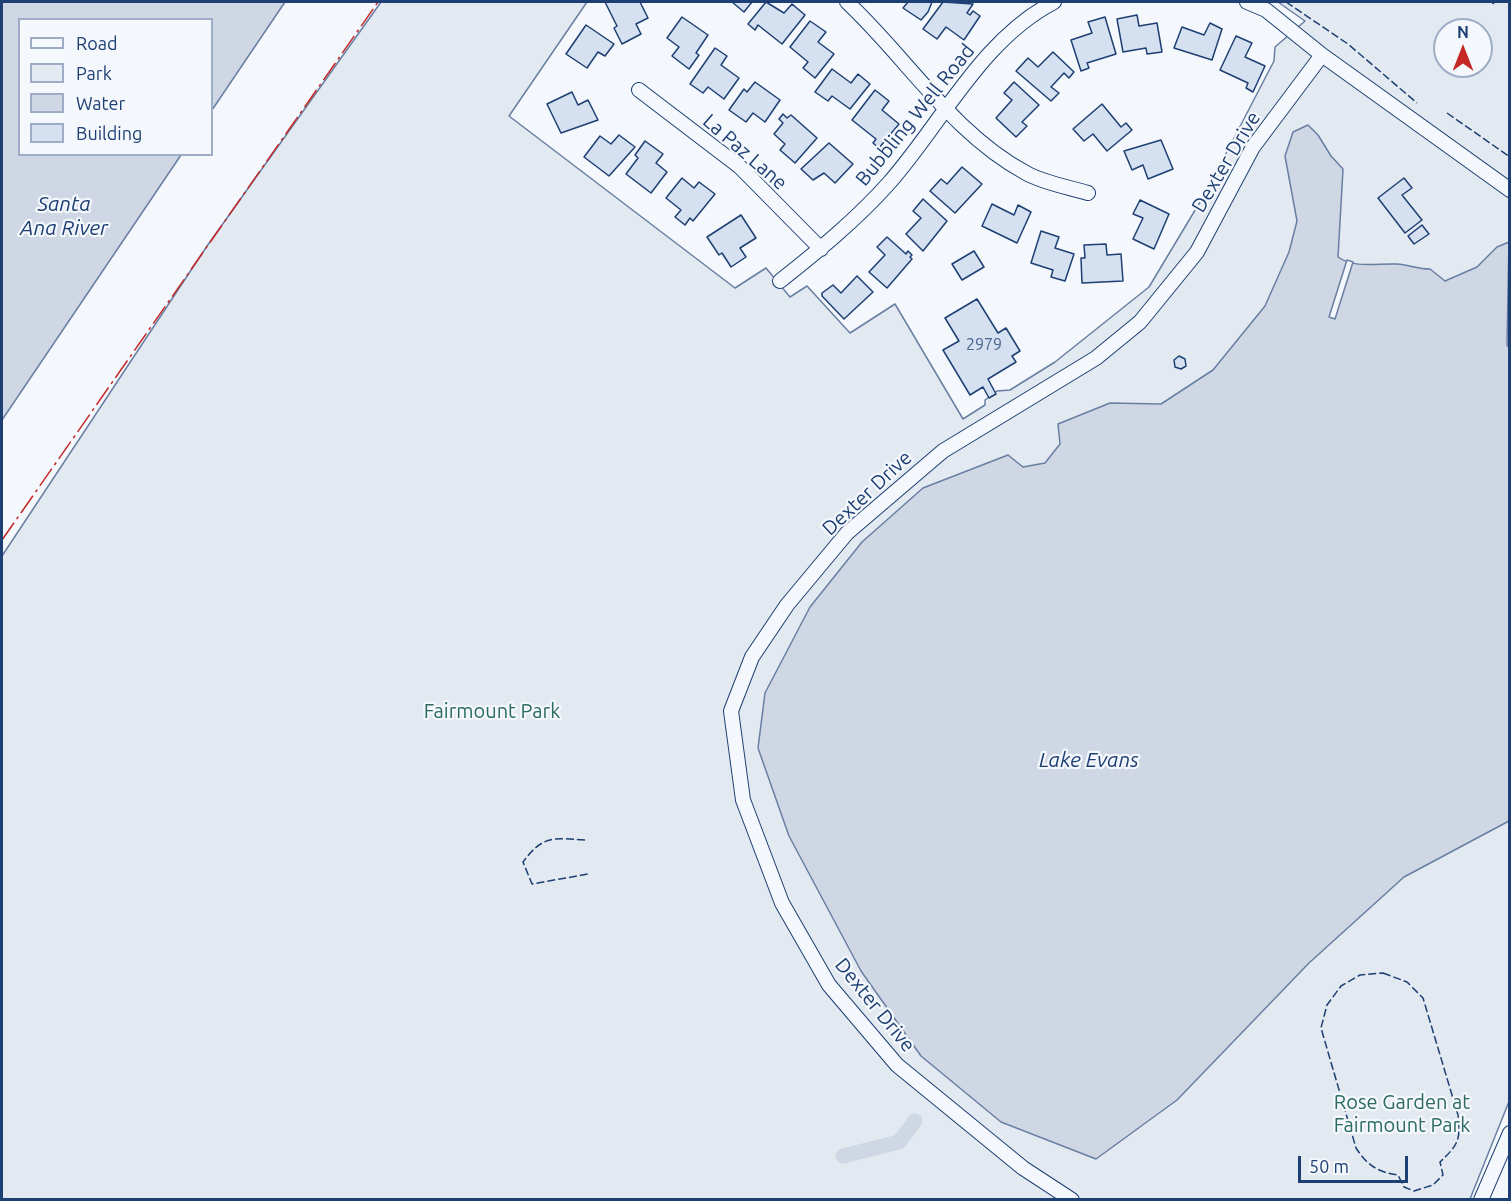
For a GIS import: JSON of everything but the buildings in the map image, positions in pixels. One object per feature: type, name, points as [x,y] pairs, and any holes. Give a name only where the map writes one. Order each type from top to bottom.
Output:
[{"type":"street","points":[[847,2],[882,35],[945,109],[982,145],[1028,174],[1088,193]]},
{"type":"street","name":"Bubbling Well Road","points":[[780,281],[821,249],[889,183],[989,54],[1030,14],[1054,2]]},
{"type":"street","points":[[1247,2],[1266,10],[1322,55],[1509,190]]},
{"type":"street","name":"Dexter Drive","points":[[1072,1200],[1023,1168],[897,1065],[829,985],[782,903],[743,800],[731,711],[752,657],[787,605],[847,533],[943,451],[1096,358],[1140,322],[1197,252],[1253,147],[1322,55]]},
{"type":"street","name":"La Paz Lane","points":[[639,90],[740,167],[821,249]]},
{"type":"street","points":[[1480,1200],[1509,1134]]},
{"type":"green space","name":"Fairmount Park","points":[[381,2],[587,2],[509,116],[735,288],[766,268],[790,297],[807,286],[850,333],[895,304],[963,419],[985,405],[985,400],[997,391],[1010,390],[1055,362],[1149,287],[1206,192],[1274,61],[1275,47],[1305,21],[1278,2],[1509,2],[1510,1099],[1470,1199],[2,1199],[2,556],[207,246]]},
{"type":"water","name":"Santa Ana River","points":[[2,2],[285,2],[213,109],[213,18],[18,18],[18,156],[180,156],[2,420]]},
{"type":"water","name":"Lake Evans","points":[[1308,125],[1343,169],[1338,257],[1359,264],[1397,264],[1430,269],[1445,281],[1477,267],[1497,247],[1509,242],[1507,345],[1510,349],[1509,821],[1404,877],[1309,963],[1177,1100],[1096,1159],[1001,1122],[921,1056],[861,971],[789,836],[758,748],[765,693],[810,607],[862,542],[923,488],[1008,455],[1023,467],[1045,463],[1060,444],[1058,424],[1110,403],[1161,404],[1213,370],[1265,306],[1289,252],[1297,221],[1285,156],[1293,132]]},
{"type":"pier","points":[[1347,260],[1353,262],[1335,319],[1329,317]]},
{"type":"waterway","points":[[843,1156],[899,1142],[915,1121]]},
{"type":"fence","points":[[1286,2],[1348,44],[1417,103]]},
{"type":"fence","points":[[1447,113],[1510,157]]},
{"type":"fence","points":[[585,840],[550,840],[537,847],[523,862],[532,884],[588,874]]},
{"type":"fence","points":[[1383,973],[1407,982],[1423,998],[1458,1115],[1457,1142],[1440,1162],[1443,1175],[1433,1185],[1414,1191],[1404,1187],[1398,1175],[1373,1167],[1356,1148],[1321,1028],[1327,1005],[1341,986],[1360,975],[1383,973]]},
{"type":"power","points":[[2,540],[378,2]]},
{"type":"park label","name":"Rose Garden at Fairmount Park","points":[[1402,1114]]}]
